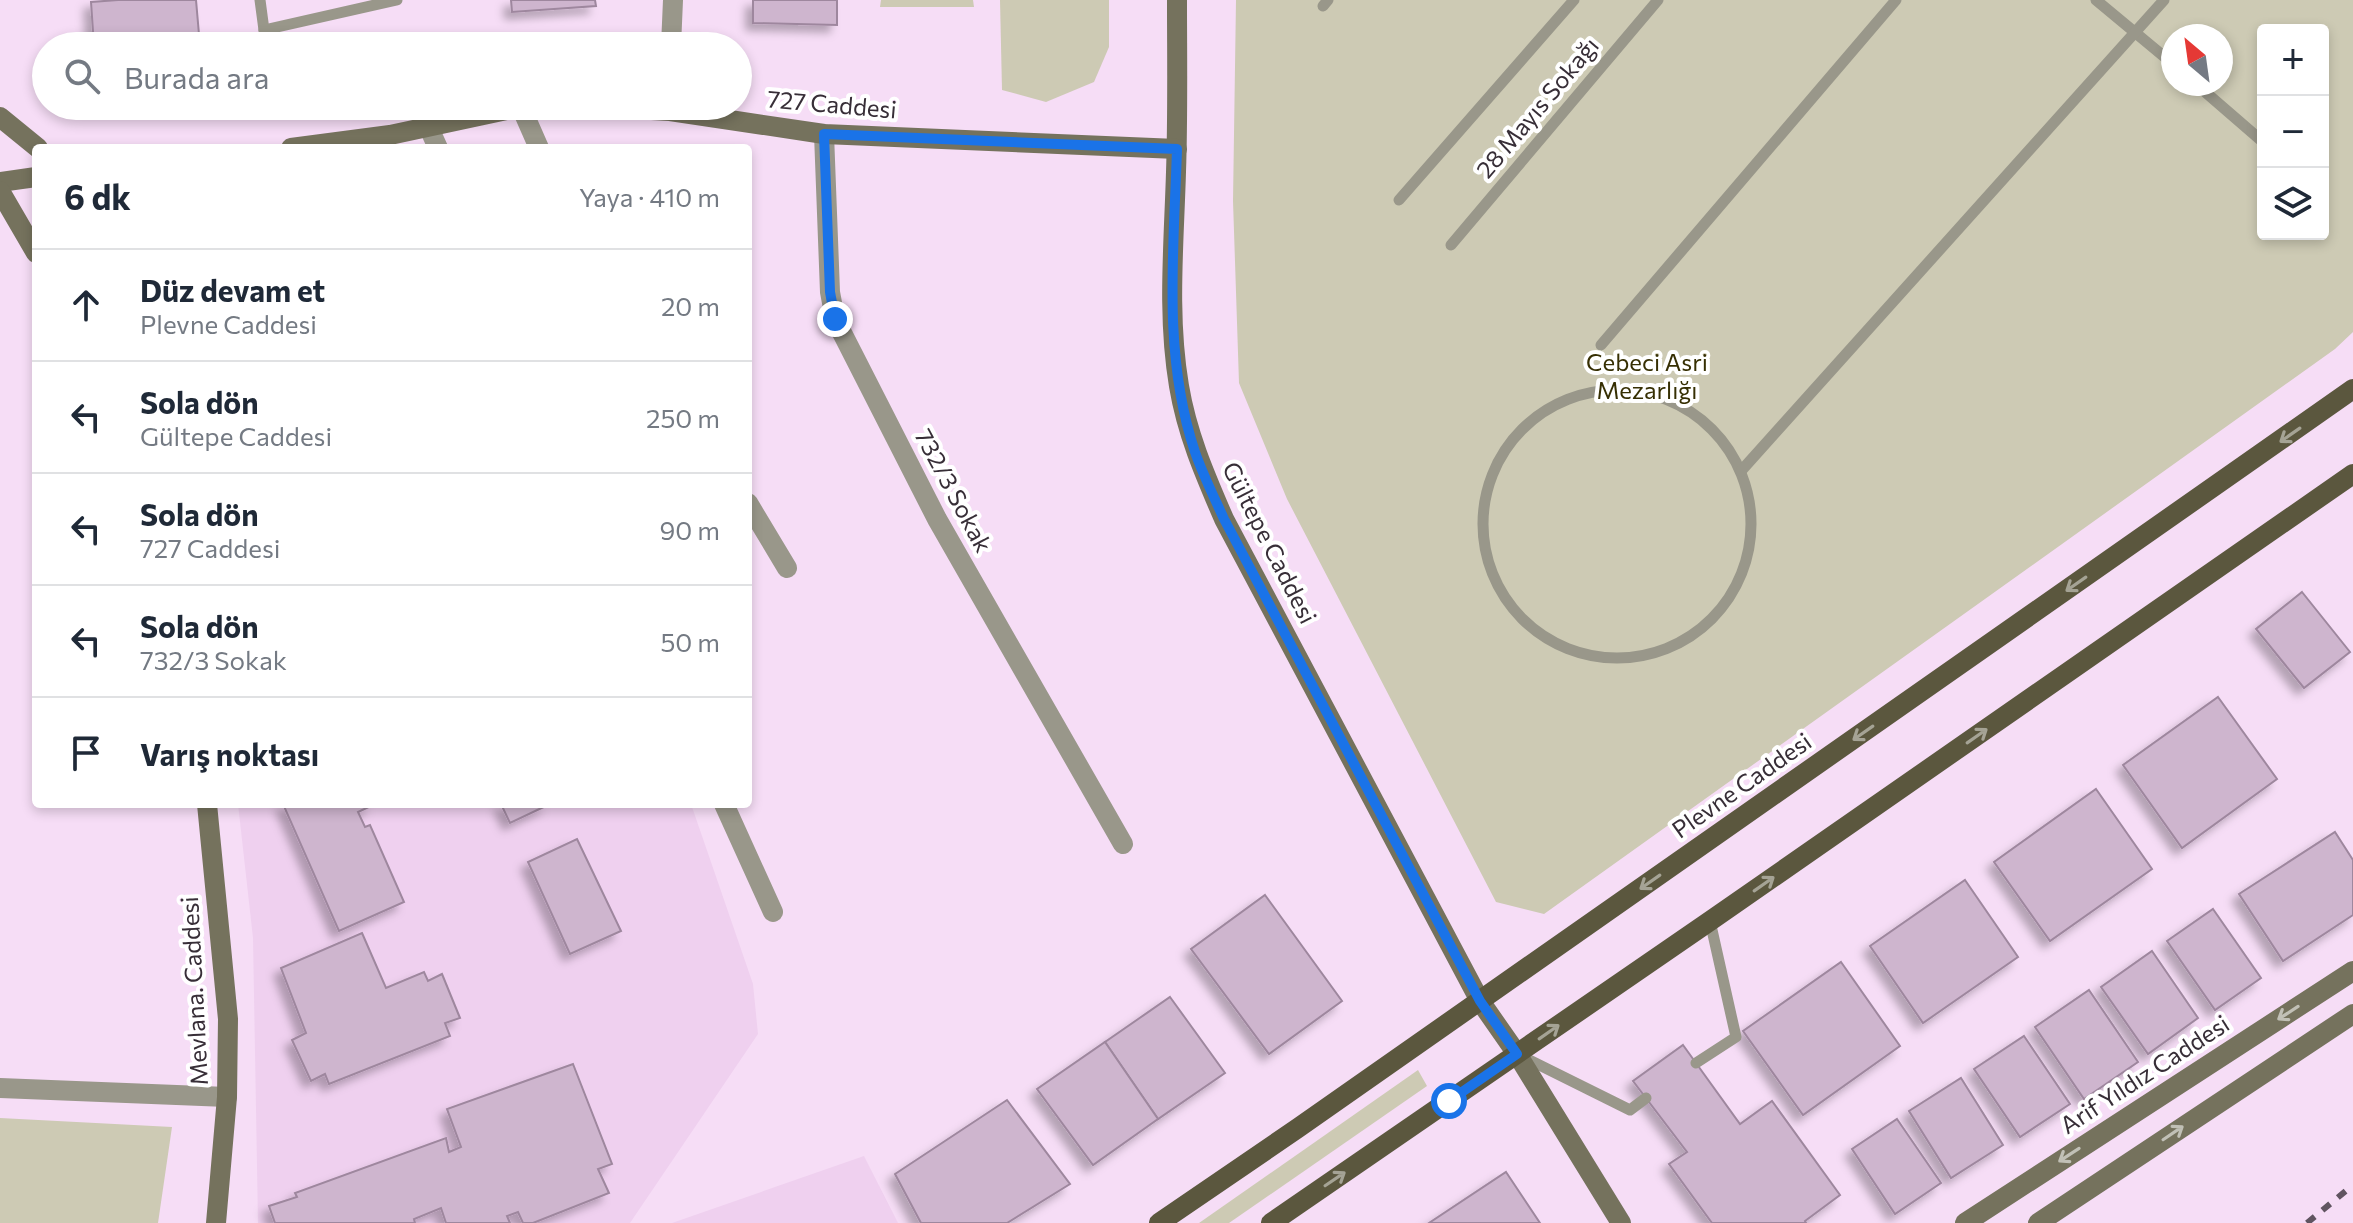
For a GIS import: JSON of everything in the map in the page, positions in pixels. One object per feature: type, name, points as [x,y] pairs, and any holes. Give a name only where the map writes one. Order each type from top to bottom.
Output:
[{"type":"main road","name":"Gültepe Caddesi","points":[[1177,0],[1177,149],[1172,301],[1180,389],[1195,451],[1224,519],[1480,1001],[1517,1054],[1621,1223]]},
{"type":"main road","points":[[0,117],[33,144]]},
{"type":"main road","name":"727 Caddesi","points":[[321,144],[390,135],[464,120]]},
{"type":"main road","name":"727 Caddesi","points":[[741,120],[824,134],[1177,149]]},
{"type":"main road","name":"727 Caddesi","points":[[369,144],[390,135]]},
{"type":"main road","points":[[0,182],[32,178]]},
{"type":"main road","points":[[0,191],[32,246]]},
{"type":"main road","name":"Plevne Caddesi","points":[[1159,1223],[2353,389]]},
{"type":"main road","points":[[1271,1223],[2353,474]]},
{"type":"main road","name":"Mevlana. Caddesi","points":[[207,808],[228,1019],[227,1097],[216,1223]]},
{"type":"main road","name":"Arif Yıldız Caddesi","points":[[1965,1223],[2353,971]]},
{"type":"main road","points":[[2038,1223],[2353,1014]]},
{"type":"street","points":[[672,32],[673,0]]},
{"type":"street","points":[[527,120],[537,144]]},
{"type":"street","points":[[429,128],[436,144]]},
{"type":"street","name":"732/3 Sokak","points":[[824,134],[830,292],[835,319],[937,519],[1123,844]]},
{"type":"street","points":[[752,510],[787,568]]},
{"type":"street","points":[[726,808],[773,912]]},
{"type":"street","points":[[0,1088],[227,1097]]},
{"type":"lane","points":[[260,0],[264,30],[397,0]]},
{"type":"lane","points":[[1399,200],[1574,0]]},
{"type":"lane","name":"28 Mayıs Sokağı","points":[[1451,245],[1658,0]]},
{"type":"lane","points":[[1601,345],[1896,0]]},
{"type":"lane","points":[[2096,0],[2161,54]]},
{"type":"lane","points":[[1741,471],[2164,0]]},
{"type":"lane","points":[[2210,96],[2257,137]]},
{"type":"lane","points":[[1629,389],[1674,400],[1709,424],[1736,458],[1741,471],[1751,498],[1752,542],[1739,583],[1714,618],[1679,644],[1638,657],[1595,657],[1554,643],[1517,616],[1492,577],[1482,532],[1487,486],[1508,444],[1541,412],[1583,393],[1629,389]]},
{"type":"lane","points":[[1696,1063],[1736,1037],[1710,921]]},
{"type":"lane","points":[[1517,1054],[1630,1110],[1646,1098]]},
{"type":"shaded area","points":[[238,808],[692,808],[753,984],[758,1034],[630,1223],[258,1223],[253,938]]},
{"type":"shaded area","points":[[864,1156],[898,1223],[672,1223]]},
{"type":"green space","points":[[881,0],[973,0],[974,7],[880,7]]},
{"type":"green space","points":[[1000,0],[1109,0],[1109,47],[1094,82],[1046,102],[1002,90]]},
{"type":"green space","name":"Cebeci Asri Mezarlığı","points":[[1236,0],[2353,0],[2353,332],[2335,349],[1544,914],[1496,902],[1287,499],[1239,383],[1233,201]]},
{"type":"green space","points":[[1418,1070],[1427,1086],[1229,1223],[1199,1223]]},
{"type":"green space","points":[[0,1118],[172,1127],[158,1223],[0,1223]]},
{"type":"building","points":[[196,0],[199,32],[93,32],[91,2]]},
{"type":"building","points":[[511,0],[595,0],[596,6],[512,12]]},
{"type":"building","points":[[753,0],[837,0],[837,25],[753,23]]},
{"type":"building","points":[[2302,592],[2350,652],[2304,688],[2256,629]]},
{"type":"building","points":[[2218,697],[2277,779],[2182,848],[2123,765]]},
{"type":"building","points":[[2096,789],[2152,869],[2050,941],[1994,862]]},
{"type":"building","points":[[285,808],[366,808],[358,812],[365,827],[370,825],[404,902],[339,931]]},
{"type":"building","points":[[503,808],[542,808],[510,823]]},
{"type":"building","points":[[2335,832],[2353,860],[2353,915],[2283,961],[2239,894]]},
{"type":"building","points":[[577,839],[621,931],[570,954],[528,862]]},
{"type":"building","points":[[1965,880],[2018,957],[1923,1023],[1870,946]]},
{"type":"building","points":[[1265,895],[1342,1001],[1269,1054],[1191,949]]},
{"type":"building","points":[[2213,909],[2261,978],[2215,1010],[2167,941]]},
{"type":"building","points":[[362,933],[386,988],[424,972],[428,981],[442,974],[460,1018],[445,1023],[450,1036],[329,1084],[325,1074],[311,1081],[292,1040],[306,1033],[281,968]]},
{"type":"building","points":[[2152,951],[2198,1018],[2148,1054],[2101,987]]},
{"type":"building","points":[[1841,962],[1900,1046],[1803,1115],[1743,1031]]},
{"type":"building","points":[[2089,990],[2138,1062],[2084,1099],[2035,1027]]},
{"type":"building","points":[[1170,997],[1225,1073],[1158,1119],[1105,1042]]},
{"type":"building","points":[[2024,1036],[2070,1104],[2020,1137],[1974,1069]]},
{"type":"building","points":[[1105,1042],[1158,1119],[1093,1165],[1037,1089]]},
{"type":"building","points":[[1683,1045],[1740,1124],[1772,1101],[1840,1195],[1806,1223],[1712,1223],[1669,1164],[1687,1152],[1633,1081]]},
{"type":"building","points":[[573,1064],[612,1164],[598,1169],[609,1193],[533,1223],[523,1223],[518,1212],[507,1216],[510,1223],[446,1223],[441,1208],[414,1219],[415,1223],[275,1223],[269,1206],[297,1197],[295,1193],[446,1138],[449,1152],[461,1147],[447,1109]]},
{"type":"building","points":[[1961,1078],[2003,1145],[1951,1178],[1909,1111]]},
{"type":"building","points":[[1007,1100],[1070,1184],[1007,1223],[921,1223],[895,1174]]},
{"type":"building","points":[[1897,1119],[1941,1183],[1895,1214],[1852,1149]]},
{"type":"building","points":[[1506,1172],[1540,1223],[1429,1223]]},
{"type":"railway","points":[[2307,1223],[2353,1185]]},
{"type":"route","points":[[835,319],[830,292],[824,134],[1177,149],[1172,301],[1174,348],[1195,451],[1224,519],[1480,1001],[1517,1054],[1449,1101]]}]
